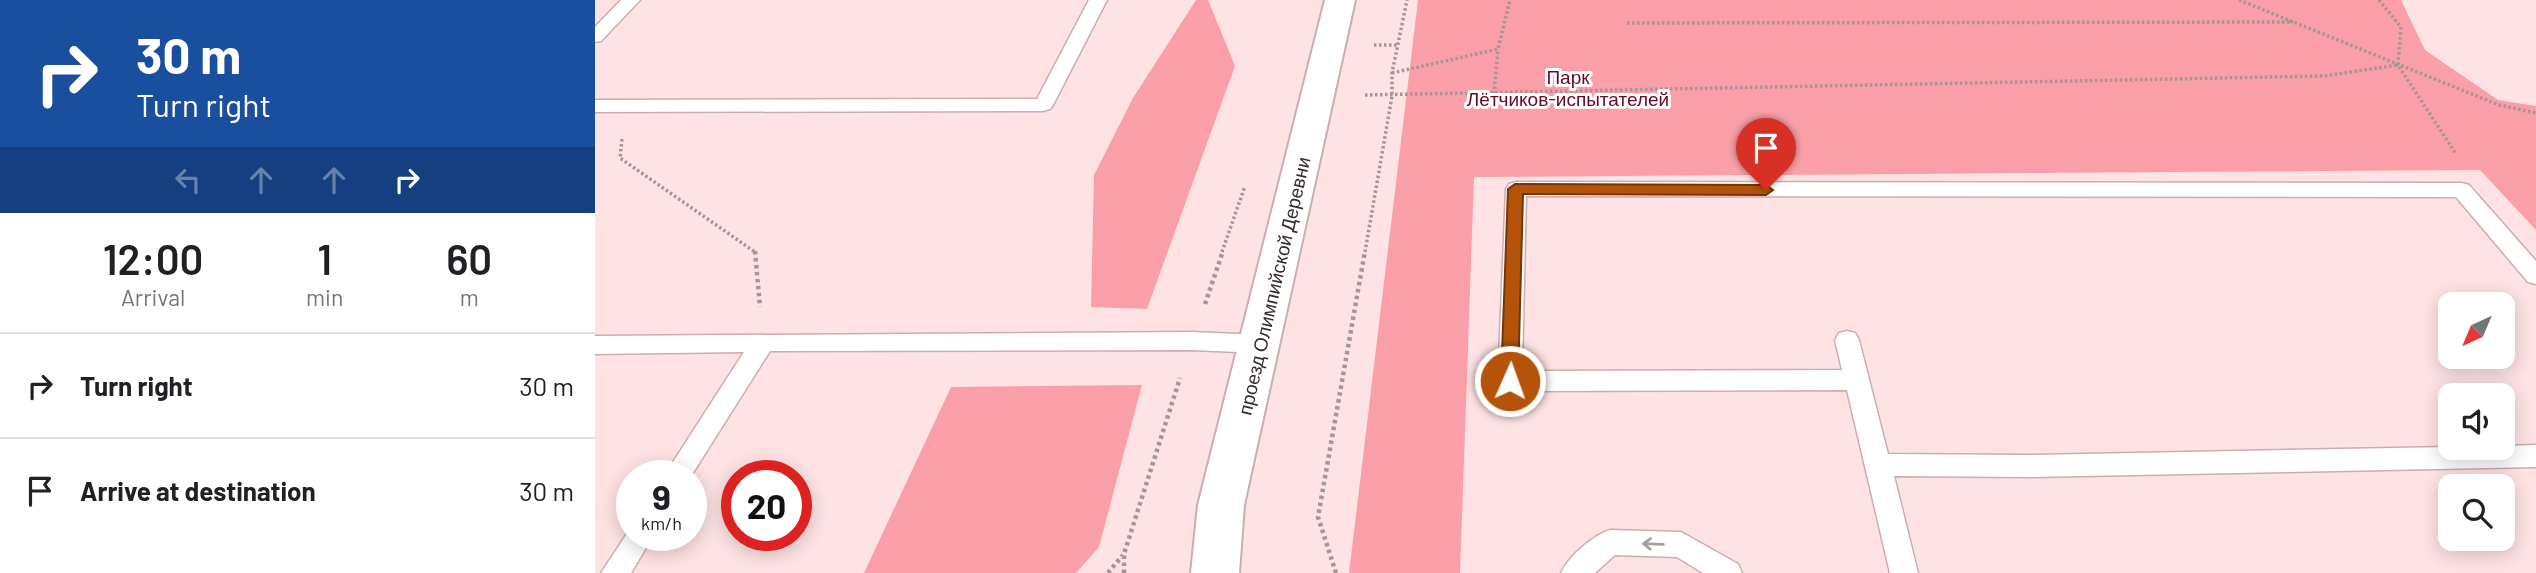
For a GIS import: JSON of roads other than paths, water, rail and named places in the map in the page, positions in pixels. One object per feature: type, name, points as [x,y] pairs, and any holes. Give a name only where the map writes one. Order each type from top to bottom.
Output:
[{"type":"street","name":"проезд Олимпийской Деревни","points":[[1215,573],[1221,505],[1340,0]]},
{"type":"lane","points":[[595,37],[631,0]]},
{"type":"lane","points":[[595,106],[1043,105],[1098,0]]},
{"type":"lane","points":[[1856,380],[1510,381],[1515,189],[2462,190],[2536,276]]},
{"type":"lane","points":[[1847,340],[1904,573]]},
{"type":"lane","points":[[595,345],[1192,341],[1261,344]]},
{"type":"lane","points":[[687,460],[763,342]]},
{"type":"lane","points":[[1877,466],[2029,466],[2536,456]]},
{"type":"lane","points":[[1575,573],[1610,542],[1681,545],[1728,573]]},
{"type":"lane","points":[[615,573],[629,551]]},
{"type":"park label","name":"Парк Лётчиков-испытателей","points":[[1568,88]]}]
